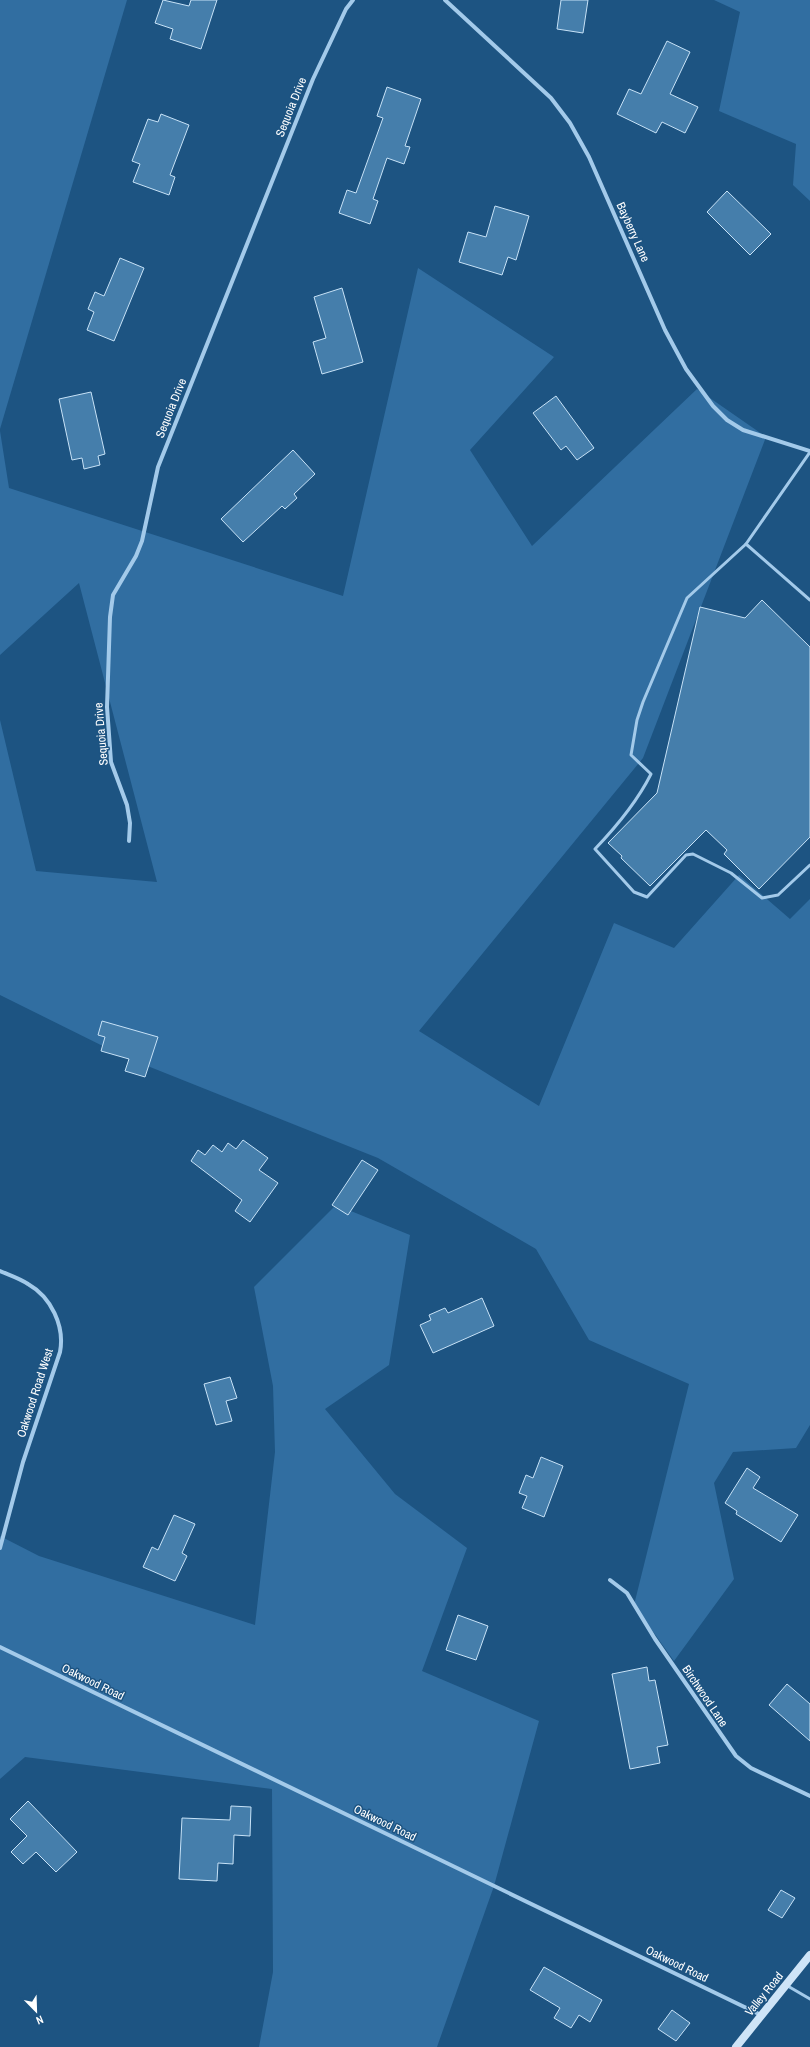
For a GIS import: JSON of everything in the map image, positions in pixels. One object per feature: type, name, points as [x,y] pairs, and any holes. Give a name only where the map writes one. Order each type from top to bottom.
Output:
[{"type":"main road","name":"Valley Road","points":[[736,2047],[810,1955]]},
{"type":"street","name":"Sequoia Drive","points":[[128,841],[130,822],[127,805],[111,762],[107,707],[110,617],[113,595],[136,556],[142,541],[158,467],[313,79],[346,9],[353,0]]},
{"type":"street","name":"Bayberry Lane","points":[[445,0],[551,98],[570,123],[589,157],[665,330],[686,369],[713,406],[727,420],[743,430],[810,452]]},
{"type":"street","name":"Oakwood Road West","points":[[0,1271],[29,1284],[49,1303],[59,1323],[62,1339],[60,1352],[23,1462],[0,1548]]},
{"type":"street","name":"Birchwood Lane","points":[[610,1580],[627,1593],[654,1640],[736,1756],[751,1768],[810,1796]]},
{"type":"street","name":"Oakwood Road","points":[[0,1647],[762,2015]]},
{"type":"lane","points":[[810,452],[746,544],[687,598],[636,720],[631,755],[651,774],[629,810],[595,849],[634,892],[647,897],[686,854],[693,854],[731,873],[762,898],[778,895],[810,865]]},
{"type":"lane","points":[[746,544],[810,600]]},
{"type":"lane","points":[[786,1985],[810,1999]]},
{"type":"shaded area","points":[[0,0],[127,0],[0,429]]},
{"type":"shaded area","points":[[714,0],[810,0],[810,201],[793,185],[796,144],[719,111],[740,12]]},
{"type":"shaded area","points":[[418,268],[554,357],[470,450],[532,546],[697,389],[766,437],[643,758],[419,1031],[539,1106],[614,923],[674,948],[739,875],[790,919],[810,899],[810,1425],[796,1448],[733,1452],[714,1483],[734,1579],[674,1661],[634,1605],[689,1384],[589,1340],[536,1249],[378,1158],[125,1057],[0,995],[0,720],[36,871],[157,882],[79,583],[0,655],[0,431],[9,488],[343,596]]},
{"type":"shaded area","points":[[336,1205],[410,1235],[389,1365],[325,1409],[395,1494],[467,1548],[422,1671],[539,1721],[494,1886],[437,2047],[259,2047],[273,1972],[272,1789],[25,1757],[0,1779],[0,1536],[39,1556],[255,1625],[275,1452],[273,1386],[254,1287]]},
{"type":"building","points":[[163,0],[189,6],[191,0],[217,0],[201,49],[170,39],[173,29],[155,23]]},
{"type":"building","points":[[561,0],[588,0],[583,33],[557,29]]},
{"type":"building","points":[[667,41],[690,52],[670,94],[698,107],[685,133],[662,122],[656,133],[617,114],[629,89],[641,94]]},
{"type":"building","points":[[387,87],[421,99],[405,146],[410,147],[404,164],[387,158],[373,199],[378,201],[370,224],[339,213],[347,190],[356,193],[383,118],[377,116]]},
{"type":"building","points":[[161,114],[189,125],[170,175],[175,177],[169,195],[133,182],[140,164],[132,161],[148,119],[158,122]]},
{"type":"building","points":[[727,191],[771,234],[750,255],[707,212]]},
{"type":"building","points":[[495,206],[529,216],[516,260],[508,257],[502,275],[459,262],[468,232],[486,237]]},
{"type":"building","points":[[120,258],[144,268],[114,341],[87,330],[94,312],[88,309],[95,292],[104,296]]},
{"type":"building","points":[[342,288],[363,362],[322,374],[313,342],[326,338],[314,297]]},
{"type":"building","points":[[91,392],[105,454],[98,456],[100,465],[84,469],[82,458],[72,460],[59,399]]},
{"type":"building","points":[[556,396],[594,448],[577,460],[566,446],[561,450],[533,413]]},
{"type":"building","points":[[293,450],[315,474],[294,494],[297,498],[285,509],[282,506],[243,542],[221,519]]},
{"type":"building","points":[[762,600],[810,647],[810,837],[759,889],[724,854],[727,850],[706,830],[650,886],[608,843],[657,793],[700,607],[745,618]]},
{"type":"building","points":[[102,1021],[158,1037],[145,1077],[125,1071],[129,1059],[101,1051],[105,1037],[98,1035]]},
{"type":"building","points":[[243,1140],[268,1158],[259,1170],[278,1183],[250,1222],[235,1211],[242,1200],[191,1161],[198,1150],[205,1155],[213,1145],[222,1152],[228,1143],[236,1149]]},
{"type":"building","points":[[362,1160],[378,1170],[348,1215],[332,1205]]},
{"type":"building","points":[[482,1298],[494,1326],[433,1353],[420,1325],[431,1320],[429,1315],[445,1308],[448,1313]]},
{"type":"building","points":[[230,1377],[237,1398],[226,1401],[232,1421],[216,1425],[204,1384]]},
{"type":"building","points":[[541,1457],[563,1466],[544,1517],[522,1508],[527,1496],[519,1493],[526,1475],[533,1478]]},
{"type":"building","points":[[747,1468],[760,1477],[753,1488],[798,1515],[781,1542],[736,1514],[737,1511],[725,1503]]},
{"type":"building","points":[[174,1515],[195,1524],[182,1553],[187,1556],[175,1581],[143,1567],[152,1547],[158,1550]]},
{"type":"building","points":[[458,1615],[488,1626],[476,1660],[446,1650]]},
{"type":"building","points":[[647,1667],[649,1681],[655,1680],[668,1745],[657,1747],[660,1763],[630,1769],[612,1674]]},
{"type":"building","points":[[787,1684],[810,1704],[810,1741],[769,1705]]},
{"type":"building","points":[[28,1801],[77,1852],[56,1872],[36,1852],[23,1864],[11,1852],[27,1836],[10,1819]]},
{"type":"building","points":[[231,1806],[251,1807],[250,1836],[234,1835],[233,1864],[218,1863],[217,1881],[179,1879],[182,1818],[230,1820]]},
{"type":"building","points":[[781,1890],[795,1898],[782,1918],[768,1910]]},
{"type":"building","points":[[544,1967],[602,2000],[590,2022],[579,2015],[571,2028],[554,2018],[560,2008],[530,1990]]},
{"type":"building","points":[[672,2010],[690,2023],[676,2041],[658,2029]]}]
